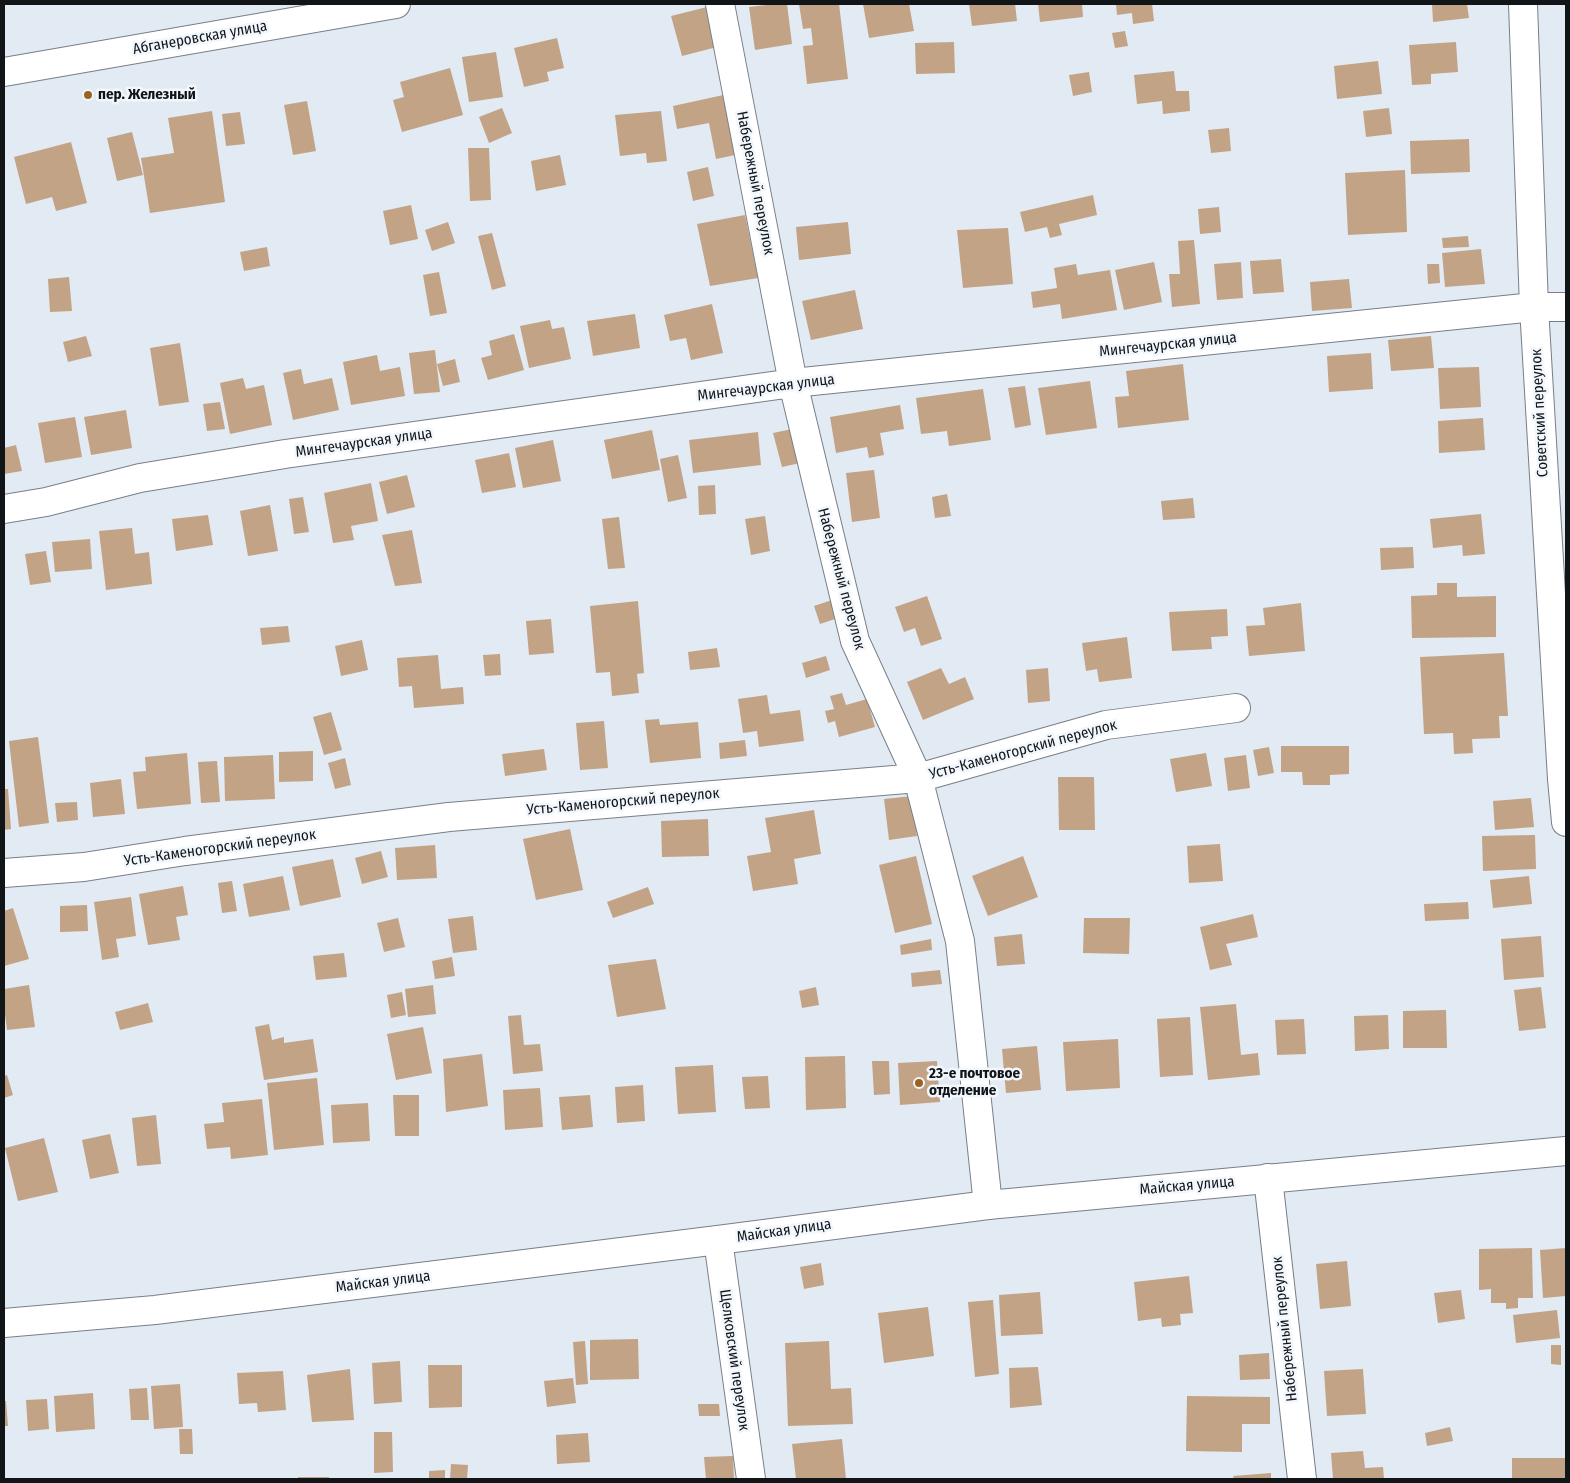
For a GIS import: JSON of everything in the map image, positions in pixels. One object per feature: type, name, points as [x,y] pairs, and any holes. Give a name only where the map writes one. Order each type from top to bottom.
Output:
[{"type":"street","name":"Абганеровская улица","points":[[4,72],[396,4]]},
{"type":"street","name":"Набережный переулок","points":[[720,4],[793,383],[854,641],[918,778],[960,941],[988,1204]]},
{"type":"street","name":"Советский переулок","points":[[1524,4],[1534,307],[1566,822]]},
{"type":"street","name":"Мингечаурская улица","points":[[4,509],[46,502],[140,478],[286,454],[793,383],[1534,307],[1566,308]]},
{"type":"street","name":"Усть-Каменогорский переулок","points":[[4,873],[84,867],[185,851],[450,817],[918,778],[1106,725],[1236,708]]},
{"type":"street","name":"Майская улица","points":[[4,1323],[155,1310],[718,1240],[988,1204],[1566,1151]]},
{"type":"street","name":"Набережный переулок","points":[[1268,1178],[1302,1479]]},
{"type":"street","name":"Щелковский переулок","points":[[718,1240],[751,1479]]},
{"type":"building","points":[[787,4],[792,44],[755,50],[749,7]]},
{"type":"building","points":[[799,4],[839,4],[848,79],[807,84],[803,46],[813,45],[811,28],[803,29]]},
{"type":"building","points":[[863,4],[909,4],[914,31],[869,38]]},
{"type":"building","points":[[969,4],[1015,4],[1017,21],[972,26]]},
{"type":"building","points":[[1038,4],[1082,4],[1083,17],[1040,22]]},
{"type":"building","points":[[1116,4],[1152,4],[1154,21],[1133,24],[1132,13],[1117,15]]},
{"type":"building","points":[[1432,4],[1467,4],[1469,18],[1433,22]]},
{"type":"building","points":[[707,7],[717,47],[682,56],[671,16]]},
{"type":"building","points":[[1125,31],[1128,46],[1115,48],[1112,33]]},
{"type":"building","points":[[557,38],[564,68],[547,72],[549,81],[524,87],[514,48]]},
{"type":"building","points":[[954,42],[955,73],[916,74],[915,43]]},
{"type":"building","points":[[1456,42],[1458,72],[1431,74],[1431,84],[1412,85],[1409,45]]},
{"type":"building","points":[[496,52],[503,97],[469,102],[462,57]]},
{"type":"building","points":[[1378,61],[1382,94],[1337,99],[1334,66]]},
{"type":"building","points":[[450,68],[463,115],[402,132],[393,100],[404,97],[400,82]]},
{"type":"building","points":[[1174,71],[1176,91],[1189,91],[1190,111],[1163,114],[1162,101],[1137,104],[1134,75]]},
{"type":"building","points":[[1089,72],[1092,92],[1073,96],[1069,75]]},
{"type":"building","points":[[728,94],[740,154],[716,159],[709,123],[677,129],[673,106]]},
{"type":"building","points":[[307,101],[316,151],[293,155],[284,105]]},
{"type":"building","points":[[502,108],[512,133],[489,143],[479,117]]},
{"type":"building","points":[[1389,108],[1392,134],[1366,137],[1363,111]]},
{"type":"building","points":[[212,111],[225,202],[150,213],[141,158],[174,153],[168,118]]},
{"type":"building","points":[[661,111],[667,161],[647,163],[646,153],[620,156],[615,115]]},
{"type":"building","points":[[240,112],[245,144],[226,146],[222,114]]},
{"type":"building","points":[[1229,128],[1231,151],[1211,153],[1208,130]]},
{"type":"building","points":[[132,132],[143,175],[117,181],[107,138]]},
{"type":"building","points":[[1469,139],[1470,172],[1411,174],[1410,141]]},
{"type":"building","points":[[71,142],[87,203],[56,211],[52,197],[26,204],[14,157]]},
{"type":"building","points":[[468,148],[489,148],[491,200],[470,201]]},
{"type":"building","points":[[560,155],[566,185],[536,191],[531,161]]},
{"type":"building","points":[[708,167],[714,196],[693,201],[687,172]]},
{"type":"building","points":[[1405,170],[1407,232],[1348,235],[1345,173]]},
{"type":"building","points":[[1093,195],[1097,215],[1059,224],[1062,235],[1050,238],[1047,227],[1025,232],[1020,212]]},
{"type":"building","points":[[411,205],[418,239],[390,245],[383,211]]},
{"type":"building","points":[[1219,207],[1221,232],[1200,234],[1198,209]]},
{"type":"building","points":[[745,215],[758,278],[710,286],[697,224]]},
{"type":"building","points":[[448,222],[455,243],[432,251],[425,230]]},
{"type":"building","points":[[848,222],[851,254],[799,260],[796,227]]},
{"type":"building","points":[[1008,228],[1013,284],[963,288],[957,230]]},
{"type":"building","points":[[492,233],[506,286],[492,290],[478,236]]},
{"type":"building","points":[[1468,236],[1469,247],[1443,248],[1442,238]]},
{"type":"building","points":[[1194,240],[1200,304],[1172,307],[1169,274],[1180,274],[1178,241]]},
{"type":"building","points":[[267,247],[270,266],[244,271],[240,252]]},
{"type":"building","points":[[1481,249],[1485,284],[1445,287],[1442,253]]},
{"type":"building","points":[[1281,259],[1284,292],[1253,294],[1250,261]]},
{"type":"building","points":[[1154,262],[1162,302],[1124,310],[1115,270]]},
{"type":"building","points":[[1241,262],[1243,298],[1217,300],[1214,264]]},
{"type":"building","points":[[1076,264],[1078,275],[1110,270],[1117,310],[1062,319],[1060,304],[1033,308],[1031,292],[1057,288],[1054,268]]},
{"type":"building","points":[[1427,264],[1439,264],[1440,283],[1428,284]]},
{"type":"building","points":[[439,272],[447,313],[430,316],[423,275]]},
{"type":"building","points":[[69,277],[72,311],[50,312],[48,279]]},
{"type":"building","points":[[1349,279],[1352,308],[1312,311],[1310,282]]},
{"type":"building","points":[[855,290],[863,329],[811,340],[802,301]]},
{"type":"building","points":[[712,304],[723,353],[691,360],[686,338],[670,341],[664,315]]},
{"type":"building","points":[[635,314],[640,348],[593,356],[587,321]]},
{"type":"building","points":[[550,320],[552,329],[564,327],[571,359],[529,368],[520,326]]},
{"type":"building","points":[[514,334],[524,370],[488,380],[481,358],[492,355],[489,341]]},
{"type":"building","points":[[86,336],[92,356],[68,362],[63,342]]},
{"type":"building","points":[[1431,336],[1434,368],[1391,371],[1388,340]]},
{"type":"building","points":[[180,343],[189,402],[159,406],[150,348]]},
{"type":"building","points":[[435,350],[440,392],[414,394],[409,353]]},
{"type":"building","points":[[1371,353],[1373,389],[1329,392],[1327,356]]},
{"type":"building","points":[[377,355],[380,371],[400,367],[405,396],[351,405],[343,362]]},
{"type":"building","points":[[455,359],[460,382],[443,386],[437,364]]},
{"type":"building","points":[[1183,364],[1189,420],[1118,428],[1115,397],[1129,396],[1126,371]]},
{"type":"building","points":[[1479,367],[1481,407],[1440,409],[1438,368]]},
{"type":"building","points":[[301,369],[304,384],[332,378],[339,410],[293,420],[283,373]]},
{"type":"building","points":[[243,378],[246,389],[264,385],[272,425],[230,434],[220,383]]},
{"type":"building","points":[[1090,381],[1097,428],[1046,435],[1038,388]]},
{"type":"building","points":[[1025,386],[1031,425],[1015,428],[1008,388]]},
{"type":"building","points":[[983,389],[991,440],[949,446],[947,431],[921,434],[916,398]]},
{"type":"building","points":[[220,402],[225,429],[207,431],[203,404]]},
{"type":"building","points":[[900,405],[904,429],[880,433],[884,455],[869,458],[867,447],[836,453],[830,417]]},
{"type":"building","points":[[126,410],[132,448],[91,455],[84,417]]},
{"type":"building","points":[[75,417],[82,457],[45,463],[38,423]]},
{"type":"building","points":[[1483,418],[1485,450],[1439,453],[1438,421]]},
{"type":"building","points":[[792,429],[800,463],[782,467],[773,433]]},
{"type":"building","points":[[652,430],[660,470],[612,479],[604,440]]},
{"type":"building","points":[[758,432],[761,465],[693,473],[689,440]]},
{"type":"building","points":[[553,440],[561,481],[523,488],[515,448]]},
{"type":"building","points":[[16,445],[22,471],[4,474],[4,448]]},
{"type":"building","points":[[509,453],[516,487],[482,493],[475,460]]},
{"type":"building","points":[[678,455],[687,498],[668,502],[660,459]]},
{"type":"building","points":[[874,470],[880,518],[852,522],[846,473]]},
{"type":"building","points":[[407,475],[415,507],[387,514],[379,482]]},
{"type":"building","points":[[371,483],[378,521],[351,526],[354,540],[333,543],[324,493]]},
{"type":"building","points":[[715,485],[716,514],[699,515],[698,486]]},
{"type":"building","points":[[947,494],[951,516],[935,518],[932,497]]},
{"type":"building","points":[[303,497],[309,532],[294,534],[289,499]]},
{"type":"building","points":[[1193,498],[1195,518],[1163,520],[1161,501]]},
{"type":"building","points":[[270,505],[278,551],[248,556],[240,511]]},
{"type":"building","points":[[1481,514],[1485,554],[1463,556],[1462,545],[1433,548],[1430,519]]},
{"type":"building","points":[[208,515],[213,545],[176,551],[172,519]]},
{"type":"building","points":[[765,516],[770,551],[751,555],[745,519]]},
{"type":"building","points":[[619,517],[625,568],[608,569],[602,519]]},
{"type":"building","points":[[132,528],[135,554],[149,552],[152,584],[106,590],[99,531]]},
{"type":"building","points":[[412,530],[422,583],[395,586],[382,535]]},
{"type":"building","points":[[90,539],[92,569],[55,572],[52,542]]},
{"type":"building","points":[[1413,547],[1414,568],[1381,570],[1380,548]]},
{"type":"building","points":[[46,551],[51,582],[30,585],[25,554]]},
{"type":"building","points":[[1437,583],[1457,583],[1457,597],[1496,596],[1496,637],[1412,638],[1411,596],[1437,595]]},
{"type":"building","points":[[927,596],[942,639],[921,646],[915,628],[904,632],[895,607]]},
{"type":"building","points":[[838,598],[844,616],[820,624],[814,606]]},
{"type":"building","points":[[638,601],[644,673],[637,674],[639,693],[612,696],[610,672],[596,673],[590,606]]},
{"type":"building","points":[[1301,603],[1305,651],[1249,656],[1246,626],[1265,625],[1263,608]]},
{"type":"building","points":[[1227,609],[1228,636],[1211,637],[1212,649],[1172,651],[1169,612]]},
{"type":"building","points":[[551,619],[554,653],[529,655],[526,621]]},
{"type":"building","points":[[288,626],[290,642],[262,645],[260,628]]},
{"type":"building","points":[[1127,637],[1132,678],[1099,682],[1097,669],[1086,671],[1082,643]]},
{"type":"building","points":[[362,640],[368,670],[341,676],[335,646]]},
{"type":"building","points":[[717,648],[720,667],[690,670],[688,652]]},
{"type":"building","points":[[1504,653],[1508,716],[1499,716],[1500,738],[1472,739],[1473,753],[1454,754],[1453,733],[1424,734],[1420,657]]},
{"type":"building","points":[[500,654],[501,675],[485,676],[483,655]]},
{"type":"building","points":[[438,655],[441,689],[463,687],[464,704],[414,708],[412,686],[399,687],[397,658]]},
{"type":"building","points":[[826,656],[830,670],[806,678],[802,663]]},
{"type":"building","points":[[941,668],[949,684],[965,677],[974,699],[923,720],[907,682]]},
{"type":"building","points":[[1048,668],[1050,701],[1028,703],[1026,670]]},
{"type":"building","points":[[842,693],[846,705],[867,699],[875,727],[839,737],[835,721],[828,723],[825,711],[834,709],[830,696]]},
{"type":"building","points":[[767,695],[770,714],[800,710],[804,741],[759,747],[757,731],[743,733],[738,699]]},
{"type":"building","points":[[331,712],[342,750],[324,755],[313,717]]},
{"type":"building","points":[[659,719],[660,725],[698,722],[701,758],[650,763],[645,720]]},
{"type":"building","points":[[604,721],[608,768],[580,770],[576,723]]},
{"type":"building","points":[[38,737],[49,823],[19,827],[9,741]]},
{"type":"building","points":[[745,740],[747,756],[720,759],[719,743]]},
{"type":"building","points":[[1281,746],[1349,746],[1349,774],[1330,775],[1330,785],[1303,785],[1302,772],[1281,772]]},
{"type":"building","points":[[1269,747],[1274,773],[1258,776],[1253,750]]},
{"type":"building","points":[[544,749],[547,770],[505,776],[502,754]]},
{"type":"building","points":[[313,751],[313,781],[279,782],[279,752]]},
{"type":"building","points":[[187,753],[191,804],[137,809],[133,772],[146,771],[145,757]]},
{"type":"building","points":[[1206,753],[1212,786],[1176,792],[1170,759]]},
{"type":"building","points":[[273,755],[275,799],[225,801],[224,757]]},
{"type":"building","points":[[1246,755],[1250,788],[1228,791],[1224,758]]},
{"type":"building","points":[[345,758],[351,785],[335,789],[328,763]]},
{"type":"building","points":[[217,761],[220,802],[201,803],[198,762]]},
{"type":"building","points":[[1058,777],[1094,777],[1095,830],[1059,830]]},
{"type":"building","points":[[121,779],[125,814],[93,817],[90,783]]},
{"type":"building","points":[[4,789],[8,789],[11,829],[4,830]]},
{"type":"building","points":[[912,796],[917,836],[889,840],[884,799]]},
{"type":"building","points":[[1531,798],[1534,827],[1495,830],[1493,801]]},
{"type":"building","points":[[77,802],[78,820],[57,822],[55,803]]},
{"type":"building","points":[[814,810],[821,854],[794,859],[798,884],[753,891],[747,856],[771,852],[765,818]]},
{"type":"building","points":[[708,819],[709,856],[662,857],[661,821]]},
{"type":"building","points":[[570,829],[583,890],[536,900],[523,839]]},
{"type":"building","points":[[1535,835],[1536,869],[1483,871],[1482,836]]},
{"type":"building","points":[[1220,844],[1223,881],[1189,883],[1187,846]]},
{"type":"building","points":[[435,845],[437,878],[397,880],[395,848]]},
{"type":"building","points":[[381,851],[388,877],[362,884],[355,858]]},
{"type":"building","points":[[916,856],[932,924],[895,933],[879,865]]},
{"type":"building","points":[[1023,856],[1038,897],[988,916],[972,876]]},
{"type":"building","points":[[333,859],[341,897],[300,906],[292,867]]},
{"type":"building","points":[[283,876],[290,910],[249,917],[243,884]]},
{"type":"building","points":[[1529,876],[1532,904],[1493,908],[1490,880]]},
{"type":"building","points":[[232,881],[237,911],[222,913],[218,883]]},
{"type":"building","points":[[183,886],[188,915],[176,917],[180,940],[148,945],[139,894]]},
{"type":"building","points":[[648,887],[654,904],[613,918],[607,902]]},
{"type":"building","points":[[131,897],[136,936],[116,939],[119,957],[102,960],[94,902]]},
{"type":"building","points":[[1468,902],[1469,919],[1425,921],[1424,904]]},
{"type":"building","points":[[87,905],[88,931],[60,932],[60,906]]},
{"type":"building","points":[[13,908],[29,959],[4,966],[4,911]]},
{"type":"building","points":[[1253,914],[1258,937],[1226,944],[1232,965],[1210,970],[1200,927]]},
{"type":"building","points":[[473,916],[477,950],[453,953],[448,919]]},
{"type":"building","points":[[398,918],[405,947],[384,952],[377,923]]},
{"type":"building","points":[[1084,918],[1130,918],[1129,954],[1083,953]]},
{"type":"building","points":[[1022,934],[1025,964],[997,966],[994,937]]},
{"type":"building","points":[[1541,936],[1544,977],[1504,980],[1501,939]]},
{"type":"building","points":[[931,939],[932,950],[901,955],[900,945]]},
{"type":"building","points":[[344,953],[347,977],[316,980],[313,956]]},
{"type":"building","points":[[452,957],[455,976],[435,979],[432,961]]},
{"type":"building","points":[[656,959],[666,1009],[617,1017],[608,965]]},
{"type":"building","points":[[940,970],[942,984],[912,987],[911,973]]},
{"type":"building","points":[[29,985],[35,1027],[7,1030],[4,989]]},
{"type":"building","points":[[433,985],[436,1014],[408,1017],[405,989]]},
{"type":"building","points":[[816,987],[819,1005],[802,1008],[799,991]]},
{"type":"building","points":[[1541,987],[1546,1028],[1519,1031],[1514,990]]},
{"type":"building","points":[[402,992],[406,1015],[391,1018],[387,995]]},
{"type":"building","points":[[148,1003],[153,1022],[120,1030],[115,1012]]},
{"type":"building","points":[[1236,1004],[1241,1055],[1258,1053],[1260,1075],[1208,1080],[1200,1007]]},
{"type":"building","points":[[1446,1010],[1447,1048],[1403,1048],[1403,1011]]},
{"type":"building","points":[[521,1015],[524,1045],[540,1044],[543,1071],[513,1074],[508,1016]]},
{"type":"building","points":[[1388,1015],[1389,1049],[1355,1051],[1354,1016]]},
{"type":"building","points":[[1190,1017],[1193,1075],[1160,1077],[1157,1019]]},
{"type":"building","points":[[1304,1019],[1306,1054],[1277,1055],[1275,1020]]},
{"type":"building","points":[[269,1024],[272,1040],[284,1037],[284,1043],[313,1039],[318,1072],[264,1080],[255,1027]]},
{"type":"building","points":[[423,1027],[432,1073],[396,1080],[387,1034]]},
{"type":"building","points":[[1118,1039],[1120,1088],[1066,1091],[1063,1042]]},
{"type":"building","points":[[1037,1046],[1041,1090],[1006,1093],[1002,1049]]},
{"type":"building","points":[[482,1054],[488,1106],[446,1112],[443,1059]]},
{"type":"building","points":[[845,1056],[846,1108],[806,1110],[805,1057]]},
{"type":"building","points":[[872,1061],[889,1061],[890,1094],[874,1095]]},
{"type":"building","name":"23-е почтовое отделение","points":[[937,1061],[940,1102],[900,1105],[898,1063]]},
{"type":"building","points":[[713,1065],[716,1112],[678,1114],[675,1067]]},
{"type":"building","points":[[7,1075],[13,1095],[4,1098],[4,1076]]},
{"type":"building","points":[[768,1076],[770,1108],[745,1109],[742,1077]]},
{"type":"building","points":[[317,1078],[324,1145],[274,1150],[267,1083]]},
{"type":"building","points":[[643,1085],[645,1121],[617,1123],[615,1087]]},
{"type":"building","points":[[540,1088],[543,1127],[505,1130],[503,1090]]},
{"type":"building","points":[[393,1095],[419,1095],[419,1136],[395,1136]]},
{"type":"building","points":[[590,1095],[593,1127],[562,1130],[559,1097]]},
{"type":"building","points":[[262,1099],[268,1155],[231,1159],[230,1147],[207,1149],[204,1124],[224,1122],[222,1103]]},
{"type":"building","points":[[368,1103],[370,1141],[333,1143],[331,1105]]},
{"type":"building","points":[[156,1115],[161,1164],[137,1166],[132,1118]]},
{"type":"building","points":[[110,1134],[119,1173],[90,1179],[82,1140]]},
{"type":"building","points":[[44,1138],[58,1192],[18,1201],[5,1148]]},
{"type":"building","points":[[1532,1248],[1533,1298],[1518,1298],[1518,1308],[1506,1309],[1506,1303],[1491,1303],[1491,1289],[1479,1290],[1479,1249]]},
{"type":"building","points":[[1566,1248],[1566,1296],[1543,1298],[1540,1250]]},
{"type":"building","points":[[1347,1261],[1351,1306],[1320,1309],[1316,1264]]},
{"type":"building","points":[[821,1263],[824,1285],[804,1289],[800,1267]]},
{"type":"building","points":[[1189,1276],[1193,1313],[1180,1314],[1181,1325],[1162,1327],[1161,1318],[1138,1321],[1134,1282]]},
{"type":"building","points":[[1461,1290],[1465,1319],[1438,1323],[1434,1293]]},
{"type":"building","points":[[1040,1292],[1043,1334],[1001,1336],[999,1295]]},
{"type":"building","points":[[993,1300],[999,1374],[975,1377],[968,1302]]},
{"type":"building","points":[[928,1307],[934,1356],[884,1363],[878,1313]]},
{"type":"building","points":[[1557,1310],[1560,1338],[1516,1343],[1513,1315]]},
{"type":"building","points":[[638,1339],[639,1379],[590,1380],[590,1340]]},
{"type":"building","points":[[585,1341],[588,1384],[576,1385],[573,1342]]},
{"type":"building","points":[[829,1341],[831,1389],[851,1388],[853,1424],[788,1426],[785,1343]]},
{"type":"building","points":[[1551,1345],[1561,1345],[1561,1365],[1551,1364]]},
{"type":"building","points":[[1269,1353],[1270,1379],[1240,1380],[1239,1355]]},
{"type":"building","points":[[400,1361],[402,1402],[374,1404],[372,1363]]},
{"type":"building","points":[[428,1365],[462,1365],[462,1407],[429,1408]]},
{"type":"building","points":[[1038,1367],[1042,1405],[1010,1408],[1009,1368]]},
{"type":"building","points":[[350,1369],[354,1420],[312,1422],[307,1375]]},
{"type":"building","points":[[1363,1369],[1366,1414],[1327,1416],[1324,1371]]},
{"type":"building","points":[[283,1371],[286,1410],[258,1412],[257,1403],[239,1404],[237,1373]]},
{"type":"building","points":[[573,1378],[576,1403],[547,1407],[544,1381]]},
{"type":"building","points":[[180,1384],[183,1427],[154,1429],[151,1386]]},
{"type":"building","points":[[147,1388],[149,1420],[131,1420],[129,1389]]},
{"type":"building","points":[[93,1393],[95,1429],[56,1432],[54,1396]]},
{"type":"building","points":[[1187,1396],[1270,1397],[1270,1424],[1242,1424],[1242,1452],[1186,1451]]},
{"type":"building","points":[[47,1399],[49,1429],[28,1431],[26,1400]]},
{"type":"building","points":[[4,1401],[6,1401],[8,1426],[4,1426]]},
{"type":"building","points":[[698,1404],[719,1404],[720,1416],[699,1416]]},
{"type":"building","points":[[1450,1427],[1453,1441],[1427,1446],[1425,1433]]},
{"type":"building","points":[[179,1429],[192,1429],[193,1454],[180,1454]]},
{"type":"building","points":[[374,1432],[392,1432],[393,1472],[374,1473]]},
{"type":"building","points":[[588,1433],[590,1462],[557,1464],[556,1435]]},
{"type":"building","points":[[842,1439],[846,1479],[796,1479],[792,1444]]},
{"type":"building","points":[[1363,1451],[1365,1468],[1383,1467],[1384,1479],[1333,1479],[1331,1453]]},
{"type":"building","points":[[733,1456],[734,1479],[706,1479],[704,1457]]},
{"type":"building","points":[[1512,1458],[1566,1458],[1566,1479],[1512,1479]]},
{"type":"building","points":[[451,1464],[468,1465],[467,1479],[450,1479]]},
{"type":"building","points":[[445,1470],[445,1479],[429,1479],[429,1471]]},
{"type":"building","points":[[1271,1473],[1271,1479],[1234,1479],[1233,1476]]},
{"type":"building","points":[[298,1477],[329,1477],[329,1479],[298,1479]]},
{"type":"place","name":"пер. Железный","points":[[88,95]]},
{"type":"place","name":"23-е почтовое отделение","points":[[919,1083]]}]
